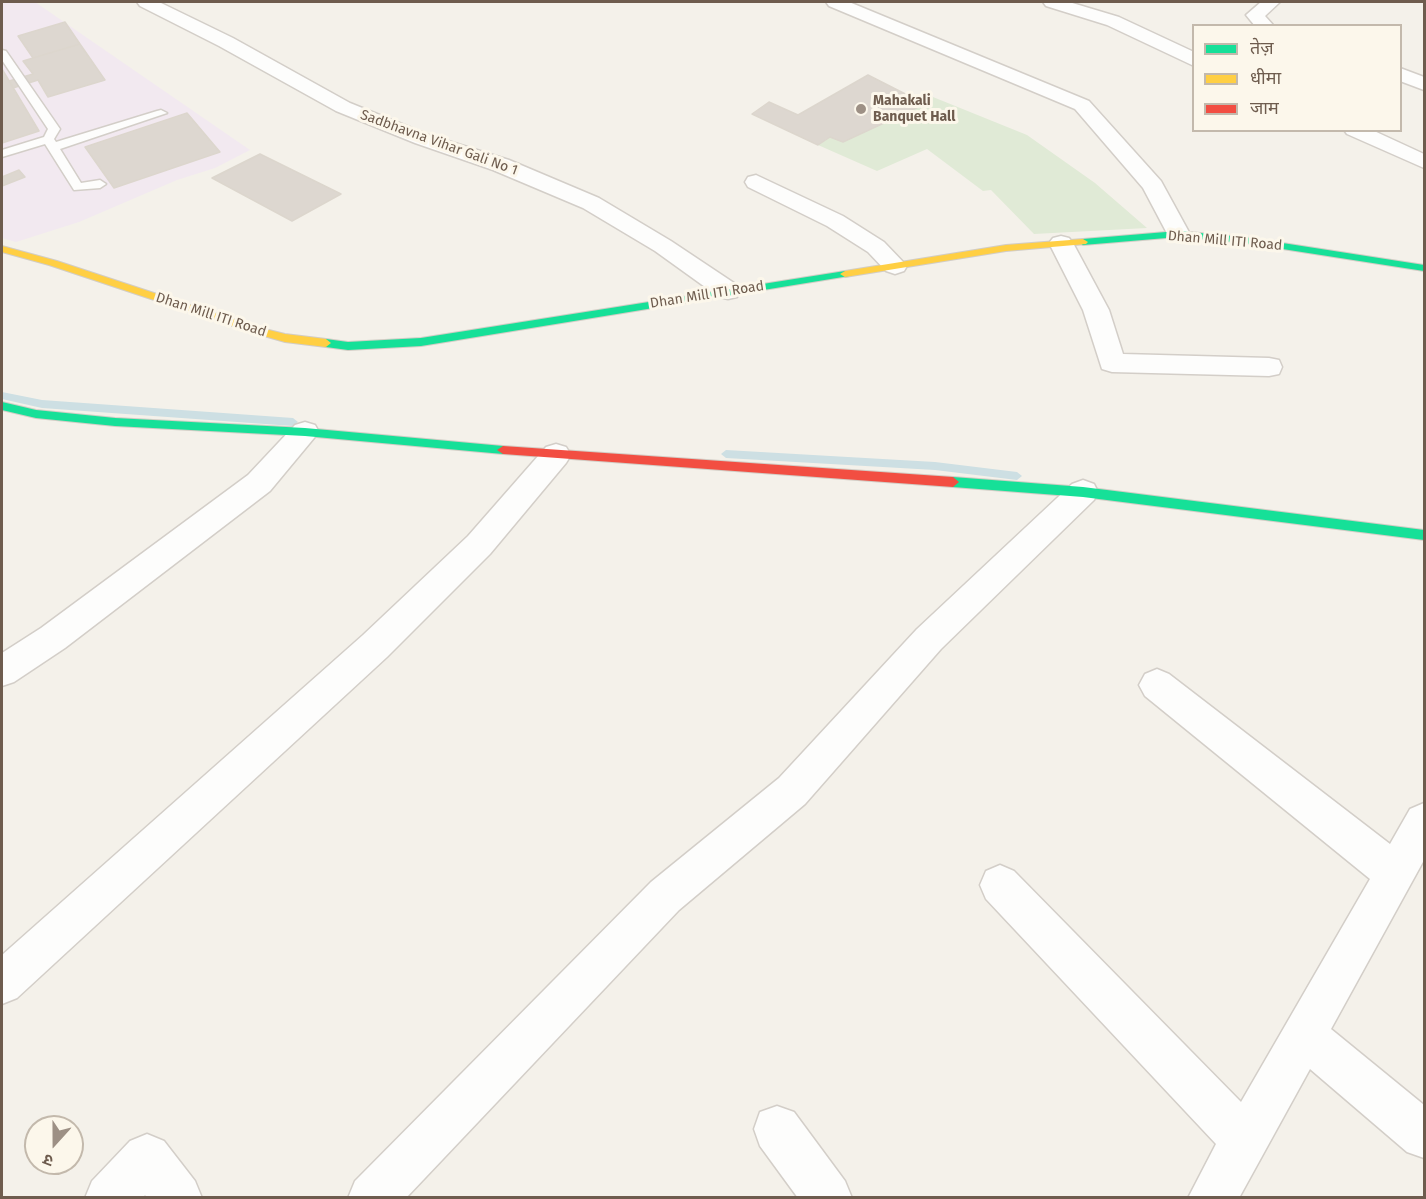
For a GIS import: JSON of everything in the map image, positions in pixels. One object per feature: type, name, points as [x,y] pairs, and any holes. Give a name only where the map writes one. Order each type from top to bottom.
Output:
[{"type":"street","name":"Sadbhavna Vihar Gali No 1","points":[[146,2],[226,42],[343,107],[422,139],[501,165],[591,203],[663,246],[728,291]]},
{"type":"street","points":[[835,2],[1082,105],[1153,186],[1178,234]]},
{"type":"street","points":[[1052,2],[1113,21],[1192,59]]},
{"type":"street","points":[[1263,24],[1255,15],[1272,2]]},
{"type":"street","points":[[1402,74],[1425,84]]},
{"type":"street","points":[[1358,132],[1425,162]]},
{"type":"street","points":[[756,182],[835,221],[876,247],[895,266]]},
{"type":"street","name":"Dhan Mill ITI Road","points":[[2,249],[53,263],[254,330],[285,338],[348,346],[421,342],[1006,248],[1178,234],[1244,240],[1425,268]]},
{"type":"street","points":[[1061,243],[1096,310],[1112,363],[1269,367]]},
{"type":"street","points":[[2,406],[36,414],[115,422],[305,432],[556,455],[630,458],[1083,492],[1425,536]]},
{"type":"street","points":[[2,671],[53,638],[259,483],[305,432]]},
{"type":"street","points":[[2,983],[375,646],[479,545],[556,455]]},
{"type":"street","points":[[372,1197],[665,896],[792,791],[929,639],[1083,492]]},
{"type":"street","points":[[1157,684],[1394,873]]},
{"type":"street","points":[[1212,1197],[1425,822]]},
{"type":"street","points":[[1000,885],[1245,1140]]},
{"type":"street","points":[[1304,1035],[1425,1136]]},
{"type":"street","points":[[777,1129],[828,1197]]},
{"type":"street","points":[[109,1197],[147,1158],[178,1197]]},
{"type":"lane","points":[[2,53],[54,129],[50,143],[78,187],[100,184]]},
{"type":"lane","points":[[2,153],[50,143],[161,113]]},
{"type":"shaded area","points":[[2,2],[35,2],[250,150],[215,168],[177,180],[79,222],[16,242],[2,238]]},
{"type":"green space","points":[[928,95],[1027,135],[1095,183],[1147,228],[1034,234],[991,190],[983,191],[927,149],[877,171],[818,145],[830,137],[843,142],[925,104],[920,101]]},
{"type":"building","points":[[65,22],[80,44],[33,58],[18,36]]},
{"type":"building","points":[[80,44],[105,80],[48,97],[38,80],[13,88],[9,81],[33,74],[23,61]]},
{"type":"building","points":[[2,69],[39,131],[2,143]]},
{"type":"building","name":"Mahakali Banquet Hall","points":[[868,75],[925,104],[843,142],[830,137],[818,145],[752,114],[769,102],[798,115]]},
{"type":"building","points":[[187,113],[220,152],[114,188],[85,147]]},
{"type":"building","points":[[260,154],[341,194],[292,221],[212,178]]},
{"type":"building","points":[[19,170],[25,177],[2,186],[2,177]]},
{"type":"waterway","points":[[2,396],[42,404],[293,422]]},
{"type":"waterway","points":[[726,454],[935,466],[1017,476]]},
{"type":"traffic: fast","points":[[1083,242],[1178,234],[1244,240],[1424,268]]},
{"type":"traffic: fast","points":[[326,343],[348,346],[421,342],[845,274]]},
{"type":"traffic: fast","points":[[2,406],[36,414],[115,422],[305,432],[503,450]]},
{"type":"traffic: fast","points":[[953,482],[1083,492],[1424,535]]},
{"type":"traffic: slow","points":[[845,274],[1006,248],[1083,242]]},
{"type":"traffic: slow","points":[[2,249],[53,263],[254,330],[285,338],[326,343]]},
{"type":"traffic: jam","points":[[503,450],[953,482]]},
{"type":"place","name":"Mahakali Banquet Hall","points":[[861,109]]}]
